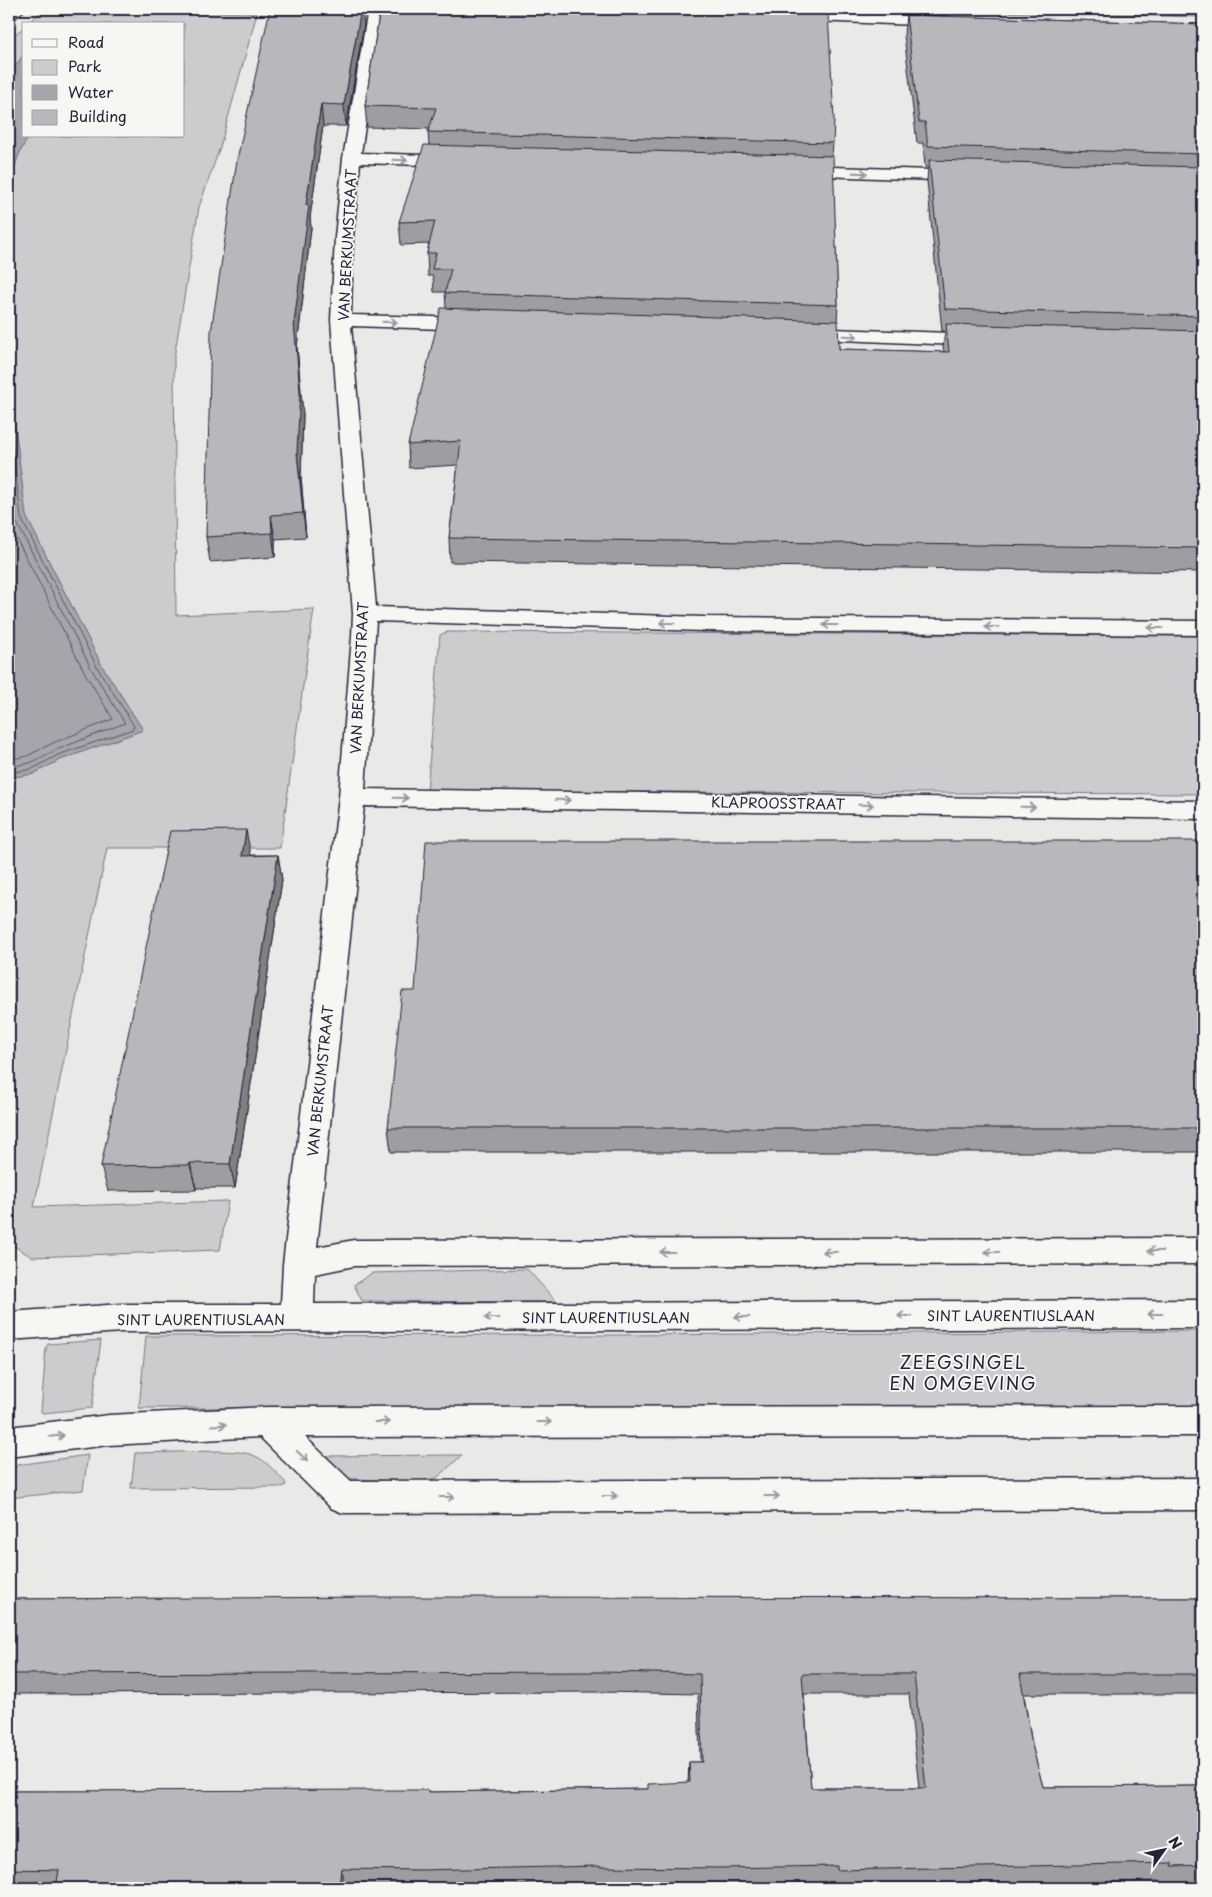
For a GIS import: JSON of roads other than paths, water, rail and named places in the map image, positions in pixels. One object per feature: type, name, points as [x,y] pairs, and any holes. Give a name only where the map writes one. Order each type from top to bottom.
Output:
[{"type":"street","points":[[9,16],[17,9]]},
{"type":"street","name":"VAN BERKUMSTRAAT","points":[[296,1318],[300,1264],[352,797],[365,614],[341,320],[344,237],[352,158],[375,9]]},
{"type":"street","points":[[775,16],[959,21]]},
{"type":"street","points":[[352,158],[470,162]]},
{"type":"street","points":[[778,170],[982,176]]},
{"type":"street","points":[[341,320],[489,325]]},
{"type":"street","points":[[785,334],[1004,341]]},
{"type":"street","points":[[365,614],[704,624],[1203,628]]},
{"type":"street","name":"KLAPROOSSTRAAT","points":[[352,797],[1203,810]]},
{"type":"street","points":[[300,1264],[354,1253],[1203,1251]]},
{"type":"street","name":"SINT LAURENTIUSLAAN","points":[[9,1326],[121,1318],[1203,1314]]},
{"type":"street","points":[[9,1442],[108,1430],[267,1422],[1203,1421]]},
{"type":"street","points":[[267,1422],[343,1497],[1203,1494]]},
{"type":"water","points":[[22,57],[22,138],[28,138],[20,152],[9,181],[9,75]]},
{"type":"water","points":[[9,377],[26,516],[101,664],[143,730],[60,760],[33,774],[10,778],[9,777]]},
{"type":"district","name":"ZEEGSINGEL EN OMGEVING","points":[[963,1371]]}]
